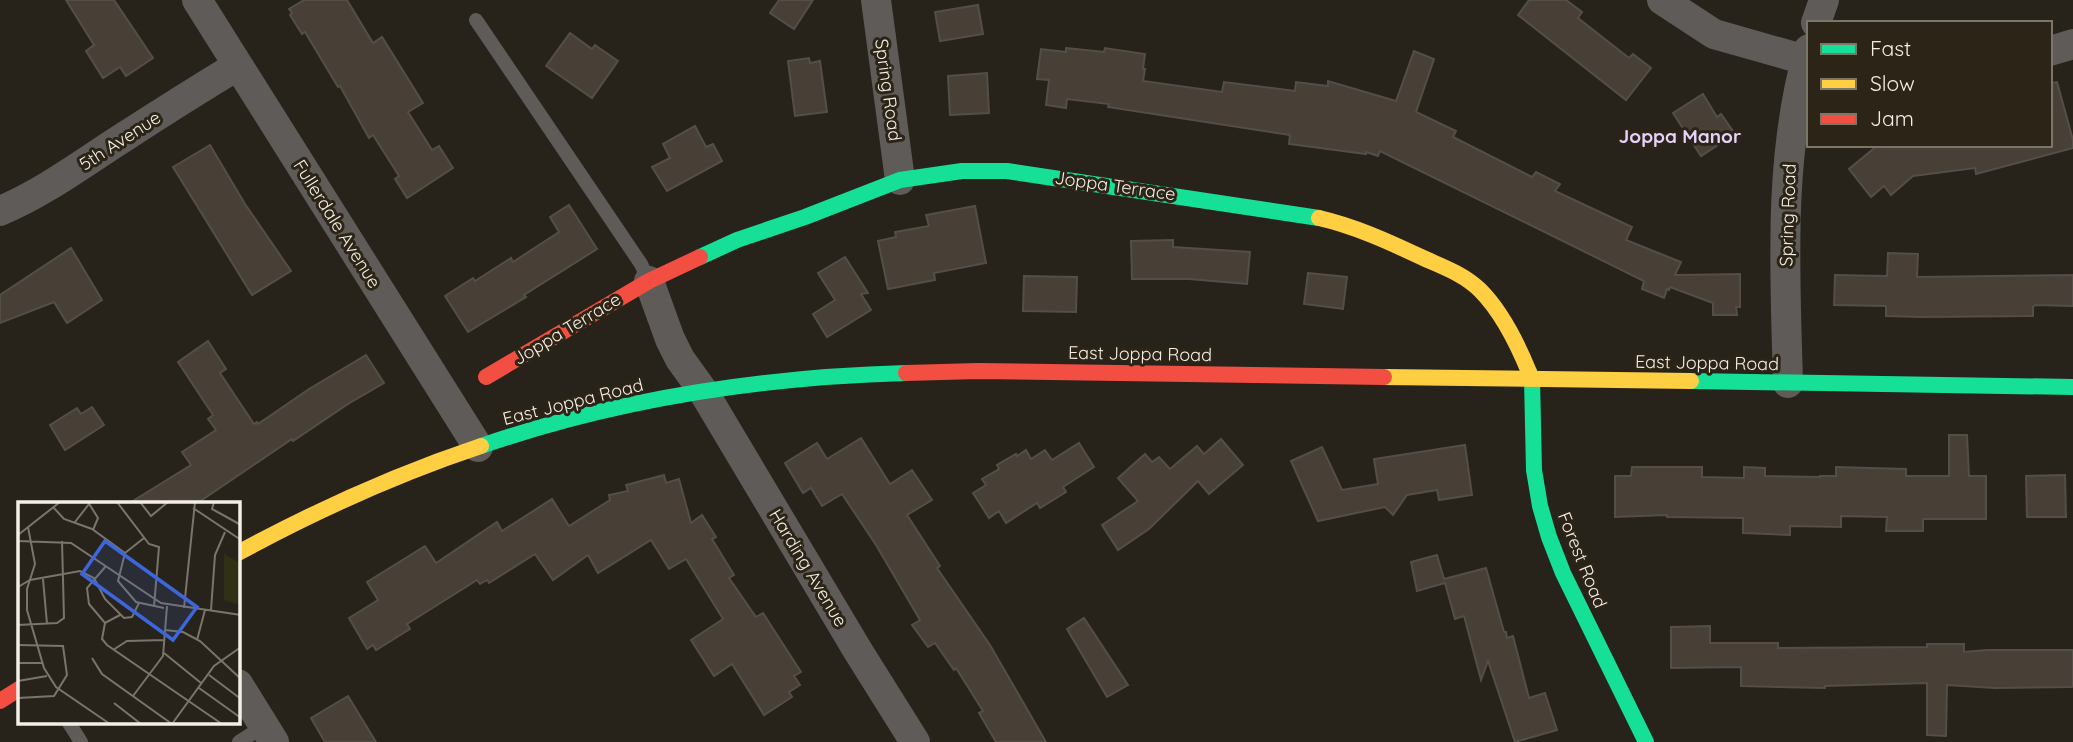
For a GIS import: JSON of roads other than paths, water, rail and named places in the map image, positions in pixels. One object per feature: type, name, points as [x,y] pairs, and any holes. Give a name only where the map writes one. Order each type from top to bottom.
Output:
[{"type":"main road","name":"Joppa Terrace","points":[[486,377],[649,281],[737,240],[900,180],[962,172],[1007,171],[1301,214],[1341,223],[1463,276],[1481,291],[1516,340],[1532,379]]},
{"type":"main road","name":"East Joppa Road","points":[[240,552],[373,485],[478,447],[578,416],[703,391],[842,375],[978,371],[2073,387]]},
{"type":"main road","name":"Forest Road","points":[[1532,379],[1534,470],[1549,537],[1563,573],[1646,742]]},
{"type":"main road","points":[[0,701],[18,690]]},
{"type":"street","name":"Fullerdale Avenue","points":[[197,0],[478,447]]},
{"type":"street","name":"Spring Road","points":[[876,0],[900,180]]},
{"type":"street","points":[[1662,0],[1714,34],[1807,57]]},
{"type":"street","points":[[1817,21],[1824,0]]},
{"type":"street","points":[[2052,50],[2073,44]]},
{"type":"street","name":"Spring Road","points":[[1788,383],[1786,183],[1798,94],[1807,61]]},
{"type":"street","name":"5th Avenue","points":[[0,211],[25,201],[62,179],[237,66]]},
{"type":"street","points":[[649,281],[670,339],[680,359],[703,391]]},
{"type":"street","name":"Harding Avenue","points":[[703,391],[915,742]]},
{"type":"street","points":[[240,687],[269,734]]},
{"type":"lane","points":[[476,20],[649,281]]},
{"type":"lane","points":[[70,724],[81,742]]},
{"type":"lane","points":[[239,742],[269,734]]},
{"type":"district","name":"Joppa Manor","points":[[1680,136]]}]
